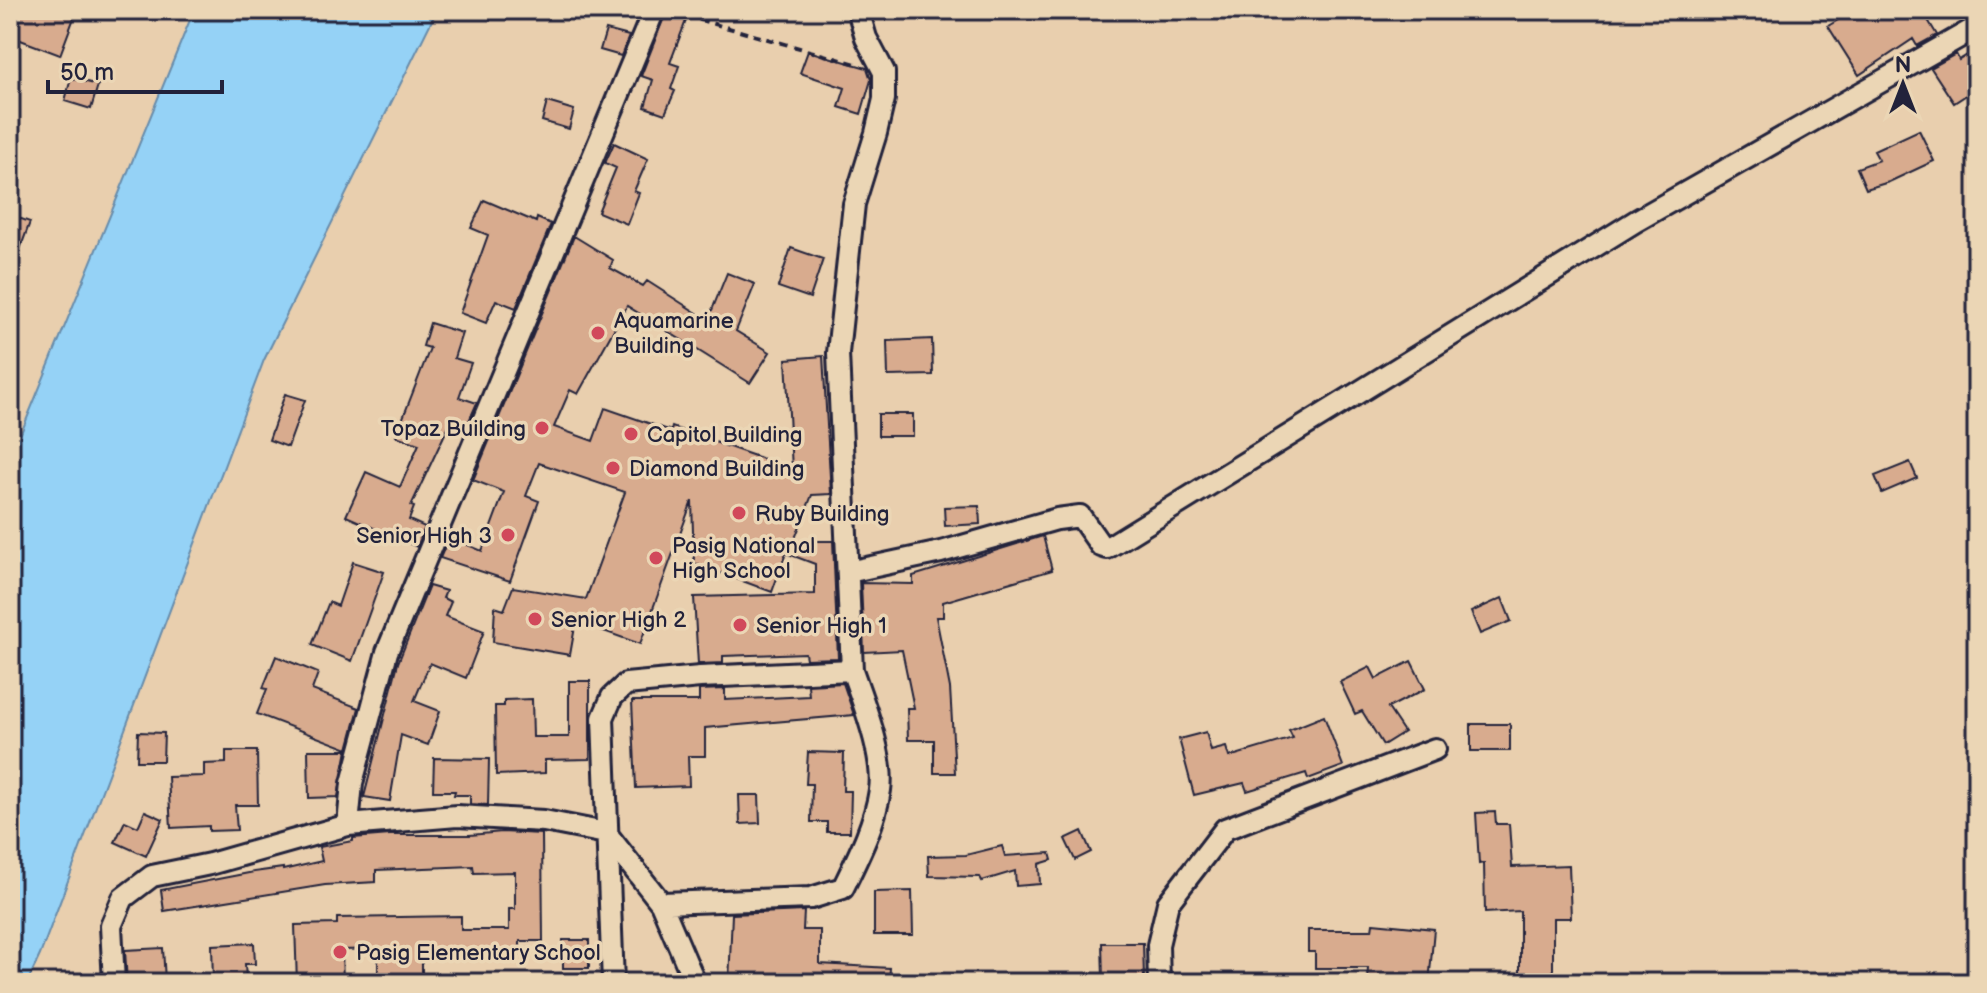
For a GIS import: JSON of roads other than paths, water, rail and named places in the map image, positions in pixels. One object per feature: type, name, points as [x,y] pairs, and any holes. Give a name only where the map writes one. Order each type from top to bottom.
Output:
[{"type":"street","points":[[348,825],[352,783],[387,652],[654,10]]},
{"type":"street","points":[[661,903],[811,898],[843,888],[874,816],[881,787],[869,718],[852,670],[838,353],[854,204],[884,99],[884,72],[866,38],[858,10]]},
{"type":"street","points":[[848,572],[941,552],[1057,519],[1080,516],[1101,546],[1107,548],[1636,221],[1977,27]]},
{"type":"street","points":[[613,983],[603,718],[612,697],[626,684],[700,677],[852,670]]},
{"type":"street","points":[[1159,983],[1158,945],[1168,903],[1225,829],[1435,749]]},
{"type":"street","points":[[114,983],[111,926],[123,898],[152,876],[210,864],[348,825],[457,816],[544,821],[606,833],[661,903],[695,983]]},
{"type":"water","points":[[194,10],[437,10],[264,360],[40,955],[27,983],[10,983],[10,460]]},
{"type":"place","name":"Aquamarine Building","points":[[598,333]]},
{"type":"place","name":"Topaz Building","points":[[542,428]]},
{"type":"place","name":"Capitol Building","points":[[631,434]]},
{"type":"place","name":"Diamond Building","points":[[613,468]]},
{"type":"place","name":"Ruby Building","points":[[739,513]]},
{"type":"place","name":"Senior High 3","points":[[508,535]]},
{"type":"place","name":"Pasig National High School","points":[[656,558]]},
{"type":"place","name":"Senior High 2","points":[[535,619]]},
{"type":"place","name":"Senior High 1","points":[[740,625]]},
{"type":"place","name":"Pasig Elementary School","points":[[340,952]]}]
